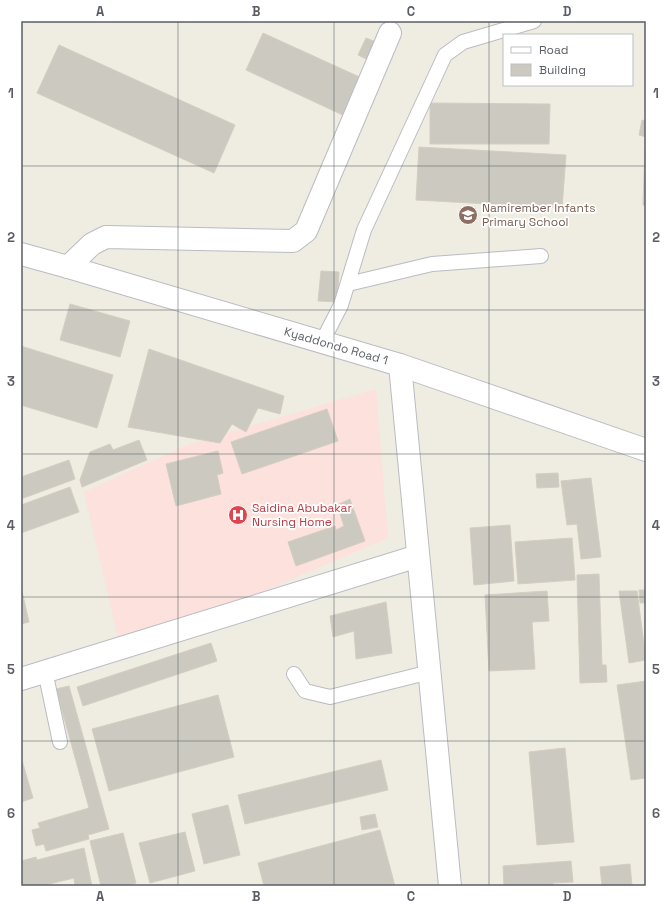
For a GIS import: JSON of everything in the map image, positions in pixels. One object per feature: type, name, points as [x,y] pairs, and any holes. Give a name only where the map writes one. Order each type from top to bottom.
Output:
[{"type":"street","points":[[68,267],[92,244],[106,237],[293,241],[306,231],[390,33]]},
{"type":"street","name":"Kyaddondo Road 1","points":[[21,254],[400,365],[646,450]]},
{"type":"street","points":[[400,365],[450,886]]},
{"type":"street","points":[[21,679],[418,556]]},
{"type":"lane","points":[[322,342],[341,305],[364,230],[445,55],[463,42],[534,21]]},
{"type":"lane","points":[[348,284],[432,264],[541,256]]},
{"type":"lane","points":[[45,671],[60,742]]},
{"type":"lane","points":[[294,674],[304,690],[330,697],[430,672]]},
{"type":"shaded area","name":"Saidina Abubakar Nursing Home","points":[[376,389],[388,538],[259,593],[118,638],[84,492],[187,445]]},
{"type":"building","points":[[263,33],[366,80],[349,118],[246,70]]},
{"type":"building","points":[[366,38],[379,43],[370,61],[358,55]]},
{"type":"building","points":[[59,45],[235,125],[214,173],[37,93]]},
{"type":"building","points":[[430,103],[550,104],[549,144],[430,144]]},
{"type":"building","points":[[642,120],[646,121],[646,137],[639,135]]},
{"type":"building","points":[[419,147],[566,155],[562,208],[416,200]]},
{"type":"building","points":[[646,148],[646,206],[643,205]]},
{"type":"building","points":[[321,271],[339,272],[337,302],[318,301]]},
{"type":"building","points":[[70,304],[130,321],[120,357],[60,340]]},
{"type":"building","points":[[21,346],[113,375],[97,428],[21,405]]},
{"type":"building","points":[[149,349],[284,396],[280,414],[258,408],[246,432],[232,424],[220,443],[128,427]]},
{"type":"building","points":[[327,409],[338,441],[242,474],[231,442]]},
{"type":"building","points":[[139,440],[147,460],[82,487],[80,480],[90,452],[110,444],[113,450]]},
{"type":"building","points":[[218,451],[223,473],[217,475],[221,494],[176,506],[166,464]]},
{"type":"building","points":[[69,460],[75,479],[21,499],[21,477]]},
{"type":"building","points":[[558,473],[559,487],[537,488],[536,474]]},
{"type":"building","points":[[591,478],[601,557],[581,559],[577,524],[567,525],[561,481]]},
{"type":"building","points":[[70,487],[79,512],[21,533],[21,505]]},
{"type":"building","points":[[350,499],[365,541],[296,566],[288,542],[335,526],[336,530],[344,526],[337,505]]},
{"type":"building","points":[[510,525],[514,581],[474,585],[470,528]]},
{"type":"building","points":[[572,538],[575,580],[518,584],[515,542]]},
{"type":"building","points":[[599,574],[602,665],[606,665],[607,682],[580,683],[577,575]]},
{"type":"building","points":[[21,587],[29,622],[21,624]]},
{"type":"building","points":[[639,590],[646,590],[646,603],[640,603]]},
{"type":"building","points":[[547,591],[549,621],[532,622],[535,669],[489,671],[485,595]]},
{"type":"building","points":[[619,591],[637,591],[646,660],[629,663]]},
{"type":"building","points":[[386,602],[392,653],[356,659],[354,631],[333,637],[330,616]]},
{"type":"building","points":[[211,643],[217,661],[83,706],[77,687]]},
{"type":"building","points":[[646,681],[646,778],[631,780],[617,685]]},
{"type":"building","points":[[69,686],[109,829],[88,835],[89,839],[46,851],[44,844],[36,846],[32,830],[40,828],[38,823],[89,808],[56,689]]},
{"type":"building","points":[[218,695],[234,757],[109,791],[92,729]]},
{"type":"building","points":[[565,748],[574,842],[537,845],[529,752]]},
{"type":"building","points":[[21,757],[33,798],[21,802]]},
{"type":"building","points":[[381,760],[388,790],[245,824],[238,795]]},
{"type":"building","points":[[228,805],[240,855],[204,864],[192,814]]},
{"type":"building","points":[[375,814],[378,827],[362,830],[360,817]]},
{"type":"building","points":[[380,830],[395,886],[264,886],[258,863]]},
{"type":"building","points":[[185,832],[195,871],[150,883],[139,843]]},
{"type":"building","points":[[123,833],[136,883],[126,886],[101,886],[90,841]]},
{"type":"building","points":[[84,848],[92,886],[75,886],[74,878],[41,886],[21,886],[21,861],[36,857],[37,860]]},
{"type":"building","points":[[571,861],[573,882],[553,883],[553,886],[504,886],[503,866]]},
{"type":"building","points":[[630,864],[632,886],[602,886],[600,867]]},
{"type":"place","name":"Namirember Infants Primary School","points":[[468,215]]},
{"type":"place","name":"Saidina Abubakar Nursing Home","points":[[238,515]]}]
